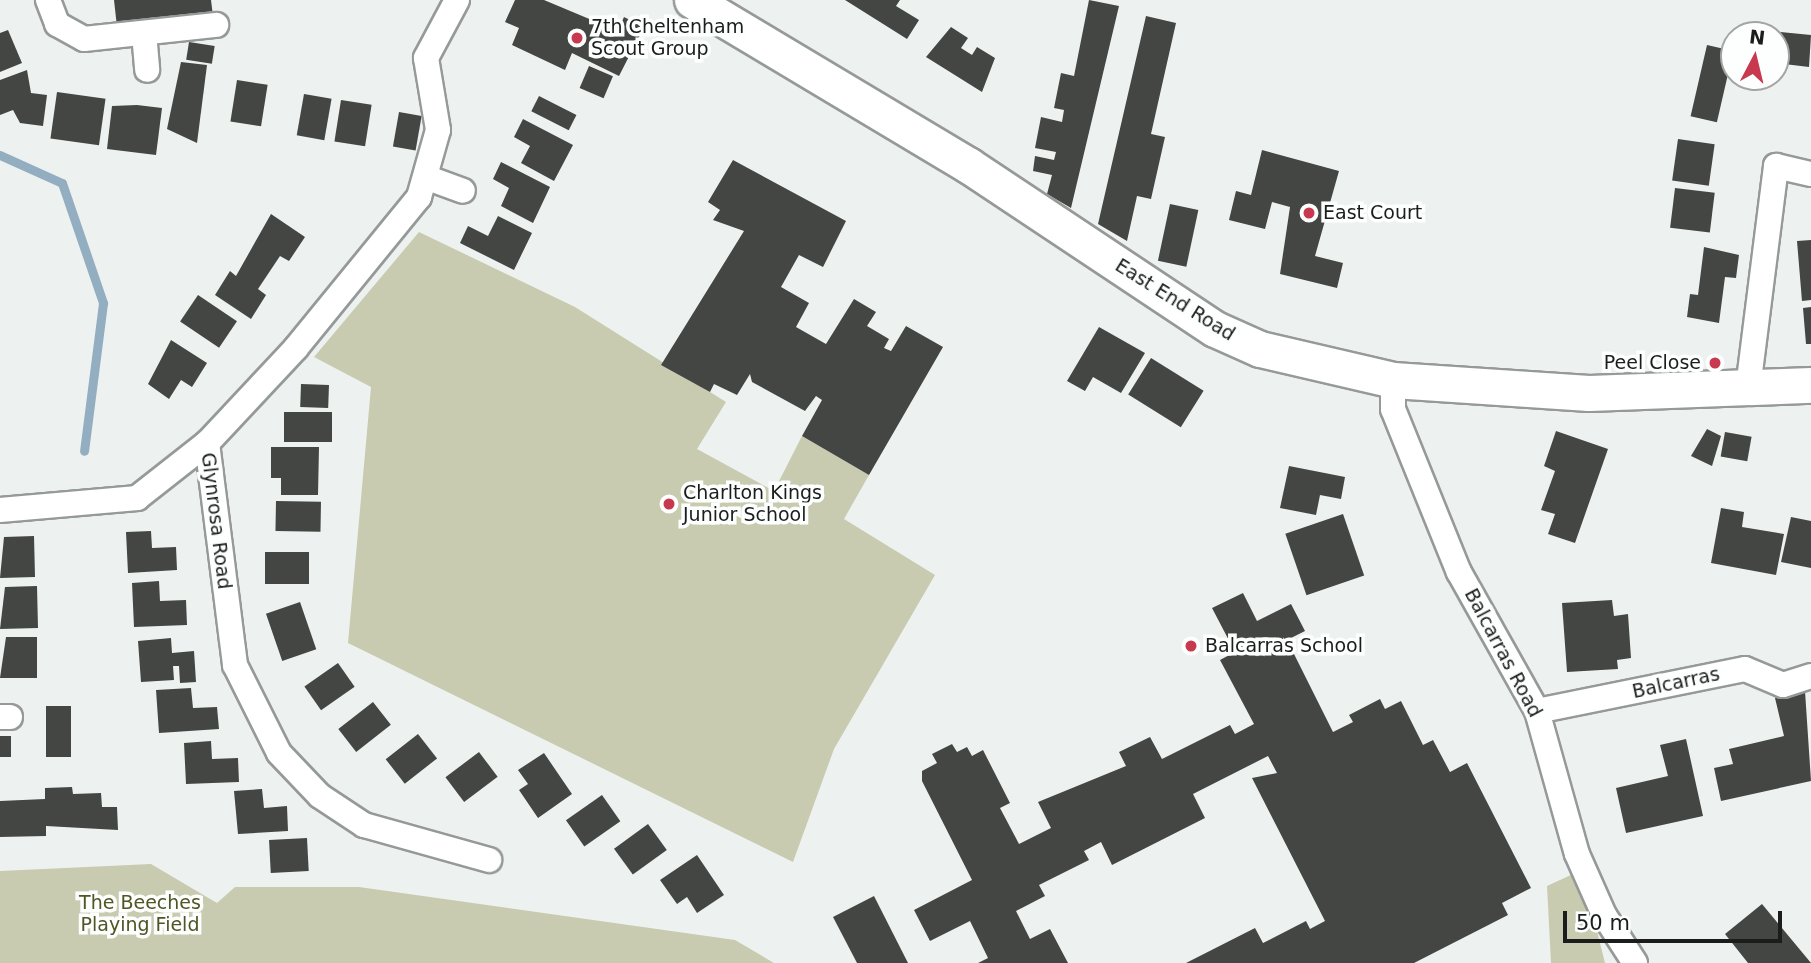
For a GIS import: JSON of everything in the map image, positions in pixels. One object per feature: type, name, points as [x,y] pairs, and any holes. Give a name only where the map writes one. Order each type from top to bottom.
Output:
[{"type":"street","points":[[48,0],[57,24],[74,36],[144,33],[216,25]]},
{"type":"street","name":"Glynrosa Road","points":[[457,0],[426,58],[438,130],[428,178],[402,223],[207,443],[235,665],[279,753],[320,796],[364,825],[489,860]]},
{"type":"street","name":"East End Road","points":[[692,0],[968,165],[1215,329],[1298,362],[1393,380],[1589,393],[1811,385]]},
{"type":"street","points":[[144,33],[147,70]]},
{"type":"street","points":[[1748,388],[1776,166],[1811,174]]},
{"type":"street","points":[[428,178],[463,191]]},
{"type":"street","name":"Balcarras Road","points":[[1393,380],[1393,409],[1459,572],[1537,711],[1570,834],[1604,915],[1635,963]]},
{"type":"street","points":[[0,510],[137,498],[207,443]]},
{"type":"street","name":"Balcarras","points":[[1537,711],[1745,669],[1783,685],[1811,676]]},
{"type":"green space","points":[[419,232],[575,307],[726,402],[697,449],[774,491],[802,436],[869,475],[844,519],[935,575],[834,749],[793,862],[348,643],[371,387],[314,357]]},
{"type":"green space","name":"The Beeches Playing Field","points":[[151,864],[217,903],[235,887],[359,887],[735,940],[774,963],[0,963],[0,871]]},
{"type":"green space","points":[[1573,874],[1594,919],[1605,963],[1551,963],[1547,886]]},
{"type":"building","points":[[114,0],[211,0],[213,16],[117,27]]},
{"type":"building","name":"7th Cheltenham Scout Group","points":[[515,0],[544,0],[618,31],[624,17],[644,27],[619,76],[572,53],[565,70],[512,45],[519,28],[505,22]]},
{"type":"building","points":[[845,0],[900,0],[896,6],[919,20],[907,39]]},
{"type":"building","points":[[1089,0],[1119,6],[1071,208],[1047,194],[1052,175],[1033,171],[1035,156],[1054,160],[1056,152],[1035,148],[1041,117],[1062,122],[1064,110],[1054,108],[1061,73],[1074,76]]},
{"type":"building","points":[[1146,16],[1176,23],[1151,134],[1165,137],[1151,199],[1137,196],[1127,241],[1098,224]]},
{"type":"building","points":[[951,27],[968,38],[961,48],[972,55],[977,47],[995,58],[982,92],[926,57]]},
{"type":"building","points":[[8,30],[22,63],[0,72],[0,33]]},
{"type":"building","points":[[1790,33],[1811,35],[1809,67],[1790,65]]},
{"type":"building","points":[[189,42],[215,46],[212,64],[186,60]]},
{"type":"building","points":[[1707,45],[1720,48],[1720,91],[1724,91],[1717,122],[1691,116]]},
{"type":"building","points":[[181,62],[207,65],[197,143],[167,129]]},
{"type":"building","points":[[589,66],[613,76],[604,98],[580,88]]},
{"type":"building","points":[[27,70],[31,93],[47,95],[43,126],[20,123],[13,110],[0,115],[0,80]]},
{"type":"building","points":[[237,80],[268,85],[261,126],[230,121]]},
{"type":"building","points":[[57,92],[106,99],[99,145],[50,139]]},
{"type":"building","points":[[304,94],[332,99],[324,140],[297,135]]},
{"type":"building","points":[[539,96],[576,115],[569,130],[531,111]]},
{"type":"building","points":[[341,100],[372,105],[365,146],[334,141]]},
{"type":"building","points":[[112,106],[162,108],[156,155],[107,149]]},
{"type":"building","points":[[399,112],[422,116],[416,150],[393,146]]},
{"type":"building","points":[[523,119],[573,145],[554,181],[521,163],[530,146],[514,137]]},
{"type":"building","points":[[1678,139],[1715,144],[1709,186],[1672,181]]},
{"type":"building","name":"East Court","points":[[1262,150],[1339,171],[1315,256],[1343,263],[1337,288],[1280,274],[1290,207],[1272,202],[1265,229],[1229,220],[1236,191],[1251,195]]},
{"type":"building","points":[[733,160],[846,221],[823,267],[799,255],[781,287],[809,303],[796,327],[826,344],[854,299],[876,312],[867,326],[889,339],[884,348],[891,351],[906,326],[943,347],[869,475],[802,436],[822,400],[816,396],[805,411],[752,382],[750,374],[737,395],[714,384],[710,392],[661,365],[744,231],[713,220],[720,210],[708,202]]},
{"type":"building","points":[[501,162],[550,187],[533,223],[501,206],[509,188],[493,179]]},
{"type":"building","points":[[1675,188],[1715,193],[1710,233],[1670,228]]},
{"type":"building","points":[[1170,204],[1198,210],[1186,267],[1158,261]]},
{"type":"building","points":[[271,214],[305,237],[289,261],[280,256],[258,289],[266,295],[251,319],[215,295],[230,271],[236,276]]},
{"type":"building","points":[[498,216],[532,233],[514,270],[460,243],[468,226],[488,236]]},
{"type":"building","points":[[1811,240],[1811,300],[1802,301],[1797,241]]},
{"type":"building","points":[[1704,247],[1739,255],[1736,278],[1725,277],[1719,323],[1687,317],[1690,294],[1698,295]]},
{"type":"building","points":[[198,295],[237,321],[219,348],[180,322]]},
{"type":"building","points":[[1811,307],[1811,344],[1806,344],[1803,308]]},
{"type":"building","points":[[1099,327],[1145,353],[1121,393],[1093,377],[1085,391],[1067,381]]},
{"type":"building","points":[[171,340],[207,363],[192,387],[181,380],[169,399],[148,384]]},
{"type":"building","points":[[1151,358],[1204,391],[1181,427],[1128,394]]},
{"type":"building","points":[[301,384],[329,385],[328,408],[300,407]]},
{"type":"building","points":[[284,412],[332,412],[332,442],[284,442]]},
{"type":"building","points":[[1707,429],[1721,436],[1712,466],[1691,456]]},
{"type":"building","points":[[1556,431],[1608,449],[1575,543],[1548,534],[1555,514],[1541,510],[1555,471],[1544,466]]},
{"type":"building","points":[[1725,432],[1752,437],[1747,461],[1721,457]]},
{"type":"building","points":[[271,447],[319,447],[318,495],[281,495],[281,478],[271,478]]},
{"type":"building","points":[[1289,466],[1345,477],[1341,499],[1320,495],[1316,515],[1280,508]]},
{"type":"building","points":[[276,501],[321,502],[320,532],[275,531]]},
{"type":"building","points":[[1721,508],[1744,512],[1742,527],[1784,534],[1776,575],[1711,563]]},
{"type":"building","points":[[1343,514],[1364,575],[1306,595],[1285,534]]},
{"type":"building","points":[[1791,517],[1811,521],[1811,568],[1781,562]]},
{"type":"building","points":[[151,531],[152,548],[176,547],[177,570],[128,573],[126,532]]},
{"type":"building","points":[[34,536],[35,577],[0,578],[4,537]]},
{"type":"building","points":[[265,552],[309,552],[309,584],[265,584]]},
{"type":"building","points":[[159,581],[160,601],[186,600],[187,625],[134,627],[132,583]]},
{"type":"building","points":[[37,586],[38,628],[0,629],[5,587]]},
{"type":"building","points":[[1243,593],[1257,621],[1291,604],[1305,631],[1287,640],[1333,732],[1353,722],[1349,715],[1380,699],[1385,709],[1401,701],[1423,745],[1433,740],[1450,772],[1467,763],[1531,888],[1502,903],[1508,915],[1414,963],[1186,963],[1255,928],[1263,943],[1306,921],[1310,929],[1325,921],[1252,778],[1277,773],[1268,756],[1193,794],[1205,818],[1112,865],[1101,842],[1084,851],[1089,860],[1039,885],[1045,896],[1016,911],[1030,939],[1050,929],[1068,963],[978,963],[988,958],[970,921],[930,941],[914,910],[972,880],[922,781],[922,771],[937,763],[932,754],[952,744],[957,752],[967,747],[972,756],[983,750],[1010,803],[1000,808],[1019,844],[1051,828],[1038,802],[1126,766],[1119,752],[1150,737],[1162,759],[1230,725],[1235,734],[1254,724],[1220,660],[1235,652],[1212,608]]},
{"type":"building","points":[[1612,600],[1614,616],[1628,614],[1631,658],[1617,660],[1618,669],[1567,672],[1562,603]]},
{"type":"building","points":[[300,602],[316,649],[282,661],[266,614]]},
{"type":"building","points":[[6,637],[37,637],[37,678],[0,678]]},
{"type":"building","points":[[171,638],[172,653],[194,651],[196,682],[180,683],[179,666],[173,666],[174,680],[141,682],[138,641]]},
{"type":"building","points":[[338,663],[355,687],[321,710],[304,687]]},
{"type":"building","points":[[191,688],[193,708],[217,707],[219,729],[159,733],[156,690]]},
{"type":"building","points":[[1805,691],[1811,781],[1721,801],[1714,768],[1733,764],[1729,749],[1784,736],[1775,698]]},
{"type":"building","points":[[373,702],[391,725],[356,752],[338,729]]},
{"type":"building","points":[[46,706],[71,706],[71,757],[46,757]]},
{"type":"building","points":[[418,734],[437,758],[405,784],[386,759]]},
{"type":"building","points":[[0,736],[11,736],[11,757],[0,757]]},
{"type":"building","points":[[1686,739],[1703,816],[1626,833],[1616,788],[1668,776],[1660,745]]},
{"type":"building","points":[[211,741],[212,759],[238,758],[239,782],[186,784],[184,743]]},
{"type":"building","points":[[479,752],[498,777],[464,802],[445,777]]},
{"type":"building","points":[[544,753],[572,794],[538,818],[519,790],[528,784],[518,770]]},
{"type":"building","points":[[72,787],[73,794],[101,793],[102,807],[117,807],[118,830],[46,826],[46,836],[0,837],[0,801],[45,799],[45,788]]},
{"type":"building","points":[[262,789],[264,808],[287,806],[288,831],[238,834],[234,791]]},
{"type":"building","points":[[602,795],[620,821],[584,846],[566,820]]},
{"type":"building","points":[[648,824],[667,850],[633,875],[614,849]]},
{"type":"building","points":[[307,838],[309,871],[271,873],[269,840]]},
{"type":"building","points":[[697,855],[724,895],[697,913],[687,897],[677,904],[660,880]]},
{"type":"building","points":[[874,896],[908,963],[857,963],[833,917]]},
{"type":"building","points":[[1762,904],[1811,963],[1748,963],[1725,934]]},
{"type":"waterway","points":[[0,155],[62,183],[103,303],[84,451]]},
{"type":"place","name":"7th Cheltenham Scout Group","points":[[577,38]]},
{"type":"place","name":"East Court","points":[[1309,213]]},
{"type":"place","name":"Peel Close","points":[[1715,363]]},
{"type":"place","name":"Charlton Kings Junior School","points":[[669,504]]},
{"type":"place","name":"Balcarras School","points":[[1191,646]]}]
